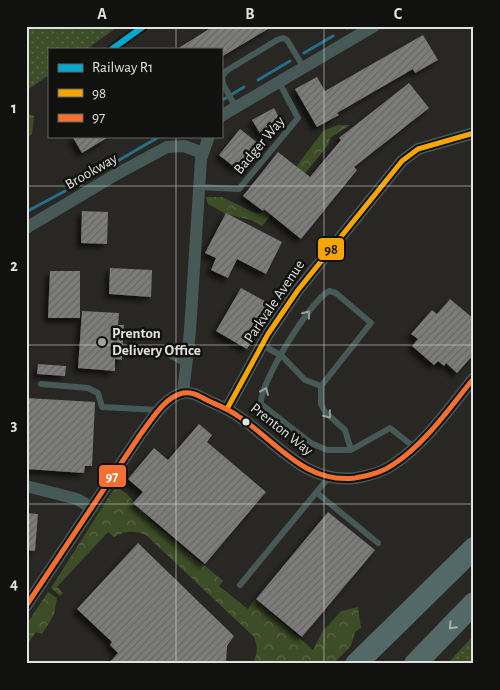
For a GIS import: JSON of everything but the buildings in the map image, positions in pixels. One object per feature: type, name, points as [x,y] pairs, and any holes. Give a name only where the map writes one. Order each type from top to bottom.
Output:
[{"type":"highway","points":[[356,664],[474,548]]},
{"type":"highway","points":[[376,664],[474,562]]},
{"type":"highway","points":[[421,659],[474,603]]},
{"type":"street","points":[[222,115],[374,26]]},
{"type":"street","name":"Parkvale Avenue","points":[[227,409],[262,344],[298,290],[402,161],[418,149],[474,133]]},
{"type":"street","points":[[26,606],[160,410],[174,396],[183,393],[190,331],[198,187],[203,153],[208,138]]},
{"type":"street","name":"Brookway","points":[[26,228],[116,175],[167,148],[184,146],[203,153]]},
{"type":"street","name":"Prenton Way","points":[[183,393],[195,394],[227,409],[299,465],[329,477],[350,478],[379,472],[393,465],[414,447],[474,378]]},
{"type":"street","points":[[26,486],[77,499],[92,508]]},
{"type":"lane","points":[[235,106],[223,84],[222,76],[226,71],[278,40],[283,38],[287,40],[304,68]]},
{"type":"lane","name":"Badger Way","points":[[198,187],[239,189],[298,118],[279,82]]},
{"type":"lane","points":[[351,450],[344,430],[324,412],[321,404],[321,386],[370,326],[370,320],[336,293],[329,291],[320,298],[289,340],[261,399],[264,407],[311,443],[327,450],[351,450],[390,428],[414,447]]},
{"type":"lane","points":[[262,344],[282,356],[304,380],[321,386]]},
{"type":"lane","points":[[166,353],[186,364]]},
{"type":"lane","points":[[41,384],[88,388],[98,393],[102,407],[160,410]]},
{"type":"lane","points":[[240,585],[329,477]]},
{"type":"lane","points":[[317,493],[378,544]]},
{"type":"green space","points":[[26,26],[119,26],[88,48],[48,48],[48,76],[26,91]]},
{"type":"green space","points":[[29,114],[34,116],[32,134],[26,139],[26,116]]},
{"type":"green space","points":[[338,125],[350,125],[330,138],[328,145],[262,226],[251,220],[226,214],[208,204],[206,197],[222,197],[255,213],[261,213],[323,131]]},
{"type":"green space","points":[[119,489],[126,493],[151,521],[223,581],[219,586],[248,609],[255,599],[313,650],[322,632],[341,611],[358,607],[361,628],[355,632],[351,646],[333,664],[252,664],[257,651],[254,637],[146,535],[137,532],[126,532],[114,537],[108,532],[57,587],[63,593],[60,596],[51,588],[113,490]]},
{"type":"green space","points":[[48,592],[57,598],[54,615],[42,634],[36,632],[26,646],[26,625]]},
{"type":"green space","points":[[474,635],[474,664],[447,664]]},
{"type":"waterway","points":[[304,53],[333,36]]},
{"type":"waterway","points":[[258,80],[290,61]]},
{"type":"waterway","points":[[222,100],[244,87]]},
{"type":"waterway","points":[[97,173],[157,138]]},
{"type":"waterway","points":[[26,212],[65,191]]},
{"type":"rail line","name":"R1","points":[[113,48],[144,26]]},
{"type":"transit line","name":"98","points":[[227,409],[268,334],[298,290],[402,161],[418,149],[474,133]]},
{"type":"transit line","name":"97","points":[[26,606],[140,435],[158,410],[176,395],[183,393],[194,394],[232,412],[306,468],[337,478],[355,478],[385,469],[417,446],[474,378]]},
{"type":"place","name":"Prenton Delivery Office","points":[[102,342]]}]
